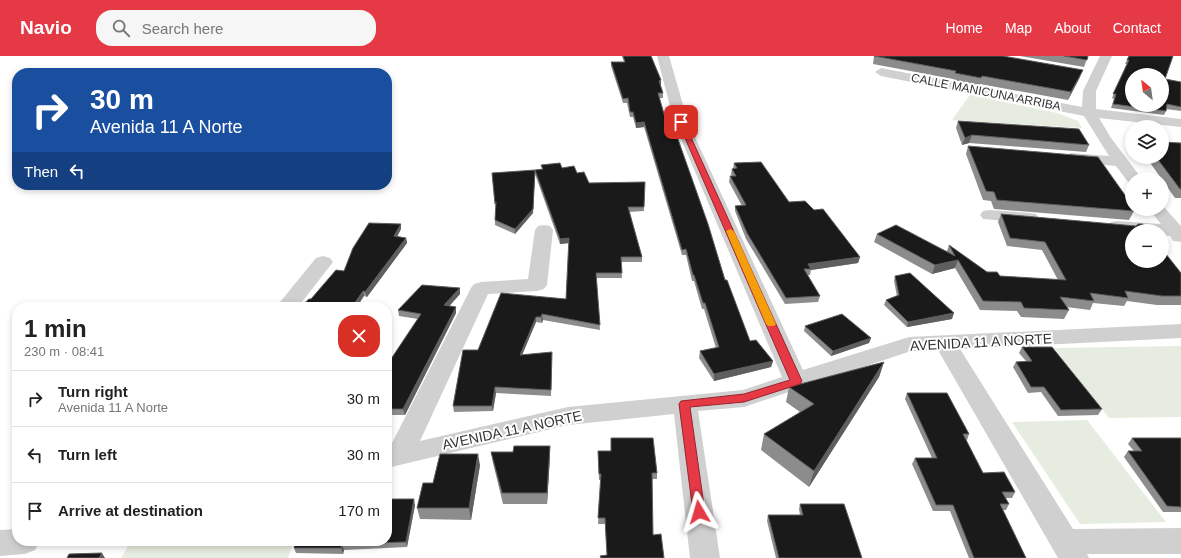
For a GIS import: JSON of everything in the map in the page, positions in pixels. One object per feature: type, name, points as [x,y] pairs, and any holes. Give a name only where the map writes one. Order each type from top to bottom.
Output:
[{"type":"street","points":[[663,56],[681,122],[796,381]]},
{"type":"street","points":[[1106,56],[1088,97],[1091,113],[1096,125],[1128,172]]},
{"type":"street","name":"CALLE MANICUNA ARRIBA","points":[[882,72],[1091,113],[1124,118],[1181,123]]},
{"type":"street","points":[[1082,72],[1097,75]]},
{"type":"street","points":[[1060,157],[1120,162]]},
{"type":"street","points":[[989,215],[1050,220]]},
{"type":"street","points":[[1164,216],[1178,234]]},
{"type":"street","points":[[1104,224],[1178,234]]},
{"type":"street","points":[[394,456],[482,288],[538,285],[544,230]]},
{"type":"street","points":[[291,302],[324,262]]},
{"type":"street","name":"AVENIDA 11 A NORTE","points":[[394,456],[568,416],[744,398],[909,344],[1181,331]]},
{"type":"street","points":[[945,343],[1069,550],[1181,541]]},
{"type":"street","points":[[685,404],[705,558]]},
{"type":"shaded area","points":[[970,95],[1057,113],[1078,121],[1082,128],[952,120]]},
{"type":"shaded area","points":[[1181,346],[1181,417],[1109,418],[1054,348]]},
{"type":"shaded area","points":[[1087,420],[1166,522],[1080,524],[1012,422]]},
{"type":"shaded area","points":[[128,546],[292,546],[288,558],[121,558]]},
{"type":"building","points":[[623,56],[651,56],[661,80],[659,81],[663,93],[658,93],[668,128],[674,128],[708,224],[725,280],[727,280],[750,341],[756,340],[773,361],[714,374],[700,351],[719,347],[705,303],[703,303],[693,275],[686,249],[682,250],[644,122],[636,123],[633,112],[630,112],[628,98],[623,99],[611,62],[625,62]]},
{"type":"building","points":[[874,56],[1003,56],[1083,70],[1071,92],[982,76],[981,78],[955,73],[956,71]]},
{"type":"building","points":[[1064,56],[1088,56],[1087,60]]},
{"type":"building","points":[[1129,56],[1173,56],[1169,68],[1125,68],[1129,60],[1127,60]]},
{"type":"building","points":[[1125,68],[1125,106],[1113,104],[1116,94],[1113,94]]},
{"type":"building","points":[[1169,80],[1181,82],[1181,107],[1169,104]]},
{"type":"building","points":[[958,121],[1079,129],[1089,145],[972,135],[965,138]]},
{"type":"building","points":[[1169,142],[1181,143],[1181,189],[1169,174],[1169,172],[1167,172],[1161,164],[1169,164]]},
{"type":"building","points":[[968,146],[1098,157],[1125,195],[1125,210],[997,200],[994,192],[986,191]]},
{"type":"building","points":[[761,162],[789,202],[805,201],[814,210],[823,209],[860,257],[808,264],[811,269],[804,269],[820,296],[786,298],[747,233],[735,206],[746,205],[730,176],[736,176],[732,169],[737,168],[734,163]]},
{"type":"building","points":[[560,163],[562,168],[574,166],[577,173],[584,172],[589,183],[645,182],[644,207],[628,207],[642,257],[621,257],[622,273],[596,273],[600,325],[542,314],[541,317],[536,317],[520,355],[552,352],[551,390],[495,387],[492,406],[453,406],[463,350],[478,350],[501,293],[566,299],[569,238],[560,239],[535,170],[543,169],[541,165]]},
{"type":"building","points":[[535,170],[533,209],[515,229],[495,220],[496,202],[495,204],[492,173]]},
{"type":"building","points":[[1001,214],[1125,225],[1125,268],[1169,268],[1169,258],[1181,273],[1181,296],[1162,296],[1125,291],[1128,298],[1090,293],[1094,301],[1060,297],[1069,310],[1024,308],[1021,302],[983,301],[958,260],[935,265],[877,234],[896,225],[955,256],[949,245],[987,272],[997,272],[1000,276],[1066,280],[1045,242],[1010,238]]},
{"type":"building","points":[[369,223],[401,224],[394,236],[406,238],[365,292],[363,291],[355,302],[306,302],[311,299],[336,270],[344,271],[353,248]]},
{"type":"building","points":[[910,273],[954,313],[908,322],[886,300],[899,295],[895,276]]},
{"type":"building","points":[[422,285],[460,288],[444,305],[456,307],[403,409],[392,409],[392,358],[421,314],[398,310]]},
{"type":"building","points":[[842,314],[871,338],[833,351],[805,326]]},
{"type":"building","points":[[1022,347],[1052,347],[1102,409],[1061,410],[1044,387],[1031,387],[1016,362],[1032,361]]},
{"type":"building","points":[[884,362],[814,471],[764,434],[814,404],[789,387]]},
{"type":"building","points":[[907,393],[947,393],[969,434],[963,434],[983,473],[1004,472],[1015,492],[1002,492],[1009,504],[1000,504],[1026,558],[974,558],[953,505],[936,505],[915,458],[937,458]]},
{"type":"building","points":[[611,438],[653,438],[657,473],[652,473],[653,535],[661,534],[664,558],[601,558],[600,556],[607,555],[605,518],[598,518],[601,474],[599,474],[598,451],[611,451]]},
{"type":"building","points":[[1132,438],[1181,438],[1181,507],[1167,506],[1128,451],[1142,451]]},
{"type":"building","points":[[514,446],[550,446],[547,493],[502,493],[491,452],[513,452]]},
{"type":"building","points":[[440,454],[478,454],[469,508],[417,508],[423,483],[433,483]]},
{"type":"building","points":[[392,499],[414,499],[406,542],[392,542]]},
{"type":"building","points":[[800,504],[844,504],[862,558],[779,558],[768,515],[803,515]]},
{"type":"building","points":[[295,546],[342,546],[341,548],[294,548]]},
{"type":"building","points":[[102,553],[99,558],[67,558],[69,554]]},
{"type":"slow traffic","points":[[730,231],[771,324]]},
{"type":"route","points":[[681,122],[796,381],[744,398],[685,404],[699,512]]}]
